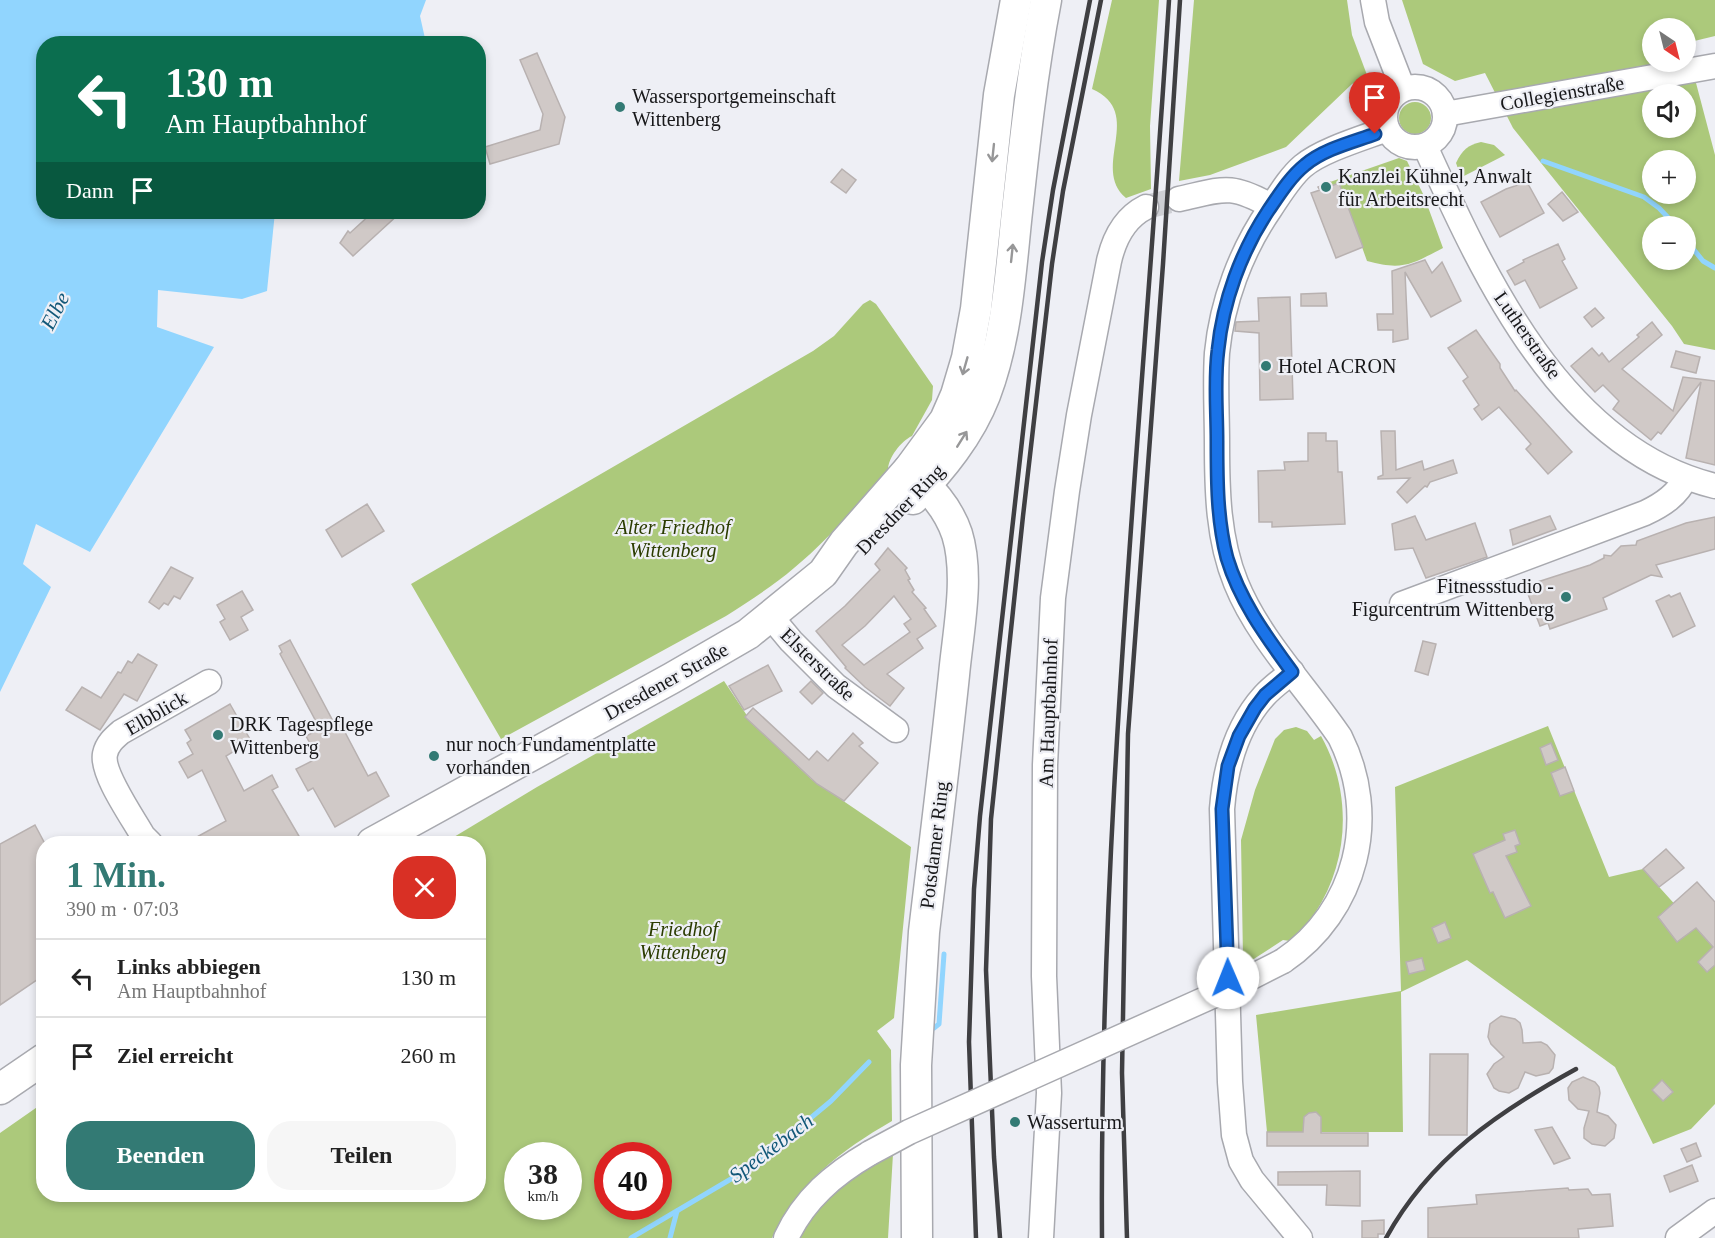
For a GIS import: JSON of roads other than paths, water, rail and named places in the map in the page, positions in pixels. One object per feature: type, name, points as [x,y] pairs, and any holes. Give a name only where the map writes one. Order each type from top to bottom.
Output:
[{"type":"main road","name":"Dresdner Ring","points":[[918,477],[956,395],[967,358],[976,309],[1000,85],[1016,0]]},
{"type":"main road","name":"Dresdner Ring","points":[[823,573],[844,543],[918,477],[953,453],[971,424],[984,396],[998,354],[1008,294],[1031,89],[1046,0]]},
{"type":"main road","name":"Potsdamer Ring","points":[[918,477],[938,497],[953,525],[961,552],[962,580],[921,975],[916,1074],[918,1238]]},
{"type":"main road","name":"Dresdener Straße","points":[[385,836],[713,656],[771,617],[823,573]]},
{"type":"main road","points":[[0,1089],[36,1064]]},
{"type":"street","points":[[1373,0],[1377,22],[1403,89]]},
{"type":"street","name":"Collegienstraße","points":[[1445,114],[1715,66]]},
{"type":"street","points":[[1419,87],[1439,98],[1445,114],[1440,135],[1425,146],[1412,148],[1401,145],[1392,138],[1384,118],[1386,106],[1393,96],[1403,89],[1419,87]]},
{"type":"street","points":[[786,1238],[801,1211],[813,1196],[840,1171],[870,1153],[909,1132],[1230,988],[1282,961],[1301,948],[1333,912],[1353,866],[1359,826],[1358,791],[1346,749],[1328,719],[1251,612],[1234,577],[1222,533],[1217,465],[1216,369],[1224,310],[1244,254],[1271,206],[1297,172],[1311,160],[1387,129]]},
{"type":"street","name":"Lutherstraße","points":[[1425,146],[1492,285],[1540,359],[1593,417],[1624,443],[1662,468],[1715,486]]},
{"type":"street","points":[[1179,199],[1222,189],[1233,189],[1243,191],[1271,206]]},
{"type":"street","name":"Am Hauptbahnhof","points":[[1041,1238],[1049,1093],[1044,965],[1045,765],[1053,598],[1079,415],[1109,261],[1113,245],[1123,226],[1146,207]]},
{"type":"street","points":[[1402,604],[1645,513],[1674,494],[1681,487],[1685,477]]},
{"type":"street","name":"Elsterstraße","points":[[771,617],[836,686],[896,730]]},
{"type":"street","points":[[1292,672],[1262,698],[1239,736],[1228,766],[1222,809],[1230,1082],[1234,1135],[1241,1161],[1252,1180],[1300,1238]]},
{"type":"street","name":"Elbblick","points":[[143,836],[112,781],[105,766],[104,755],[110,741],[121,732],[209,682]]},
{"type":"street","points":[[1678,1238],[1715,1211]]},
{"type":"water","name":"Elbe","points":[[0,0],[426,0],[420,16],[424,36],[36,36],[36,219],[274,219],[267,291],[242,299],[158,290],[157,327],[214,347],[90,552],[36,524],[23,564],[51,587],[0,692]]},
{"type":"waterway","points":[[1543,161],[1644,197],[1667,216]]},
{"type":"waterway","points":[[1696,252],[1703,261],[1715,268]]},
{"type":"waterway","name":"Speckebach","points":[[934,1028],[939,1024],[944,954]]},
{"type":"waterway","name":"Speckebach","points":[[631,1238],[753,1166],[831,1101],[869,1062]]},
{"type":"waterway","points":[[670,1238],[677,1211]]},
{"type":"tunnel","points":[[1146,207],[1179,199]]},
{"type":"railway","points":[[976,1238],[969,1042],[974,889],[980,816],[1042,262],[1053,190],[1090,0]]},
{"type":"railway","points":[[1000,1238],[986,970],[991,819],[1052,264],[1063,191],[1101,0]]},
{"type":"railway","points":[[1102,1238],[1103,1083],[1115,773],[1169,0]]},
{"type":"railway","points":[[1127,1238],[1122,1073],[1128,734],[1180,0]]},
{"type":"railway","points":[[1386,1238],[1423,1184],[1468,1140],[1520,1102],[1576,1069]]},
{"type":"place","name":"Wassersportgemeinschaft Wittenberg","points":[[620,107]]},
{"type":"place","name":"Kanzlei Kühnel, Anwalt für Arbeitsrecht","points":[[1326,187]]},
{"type":"place","name":"Hotel ACRON","points":[[1266,366]]},
{"type":"place","name":"Fitnessstudio - Figurcentrum Wittenberg","points":[[1566,597]]},
{"type":"place","name":"DRK Tagespflege Wittenberg","points":[[218,735]]},
{"type":"place","name":"nur noch Fundamentplatte vorhanden","points":[[434,756]]},
{"type":"place","name":"Wasserturm","points":[[1015,1122]]},
{"type":"park label","name":"Alter Friedhof Wittenberg","points":[[673,538]]},
{"type":"park label","name":"Friedhof Wittenberg","points":[[683,940]]}]
